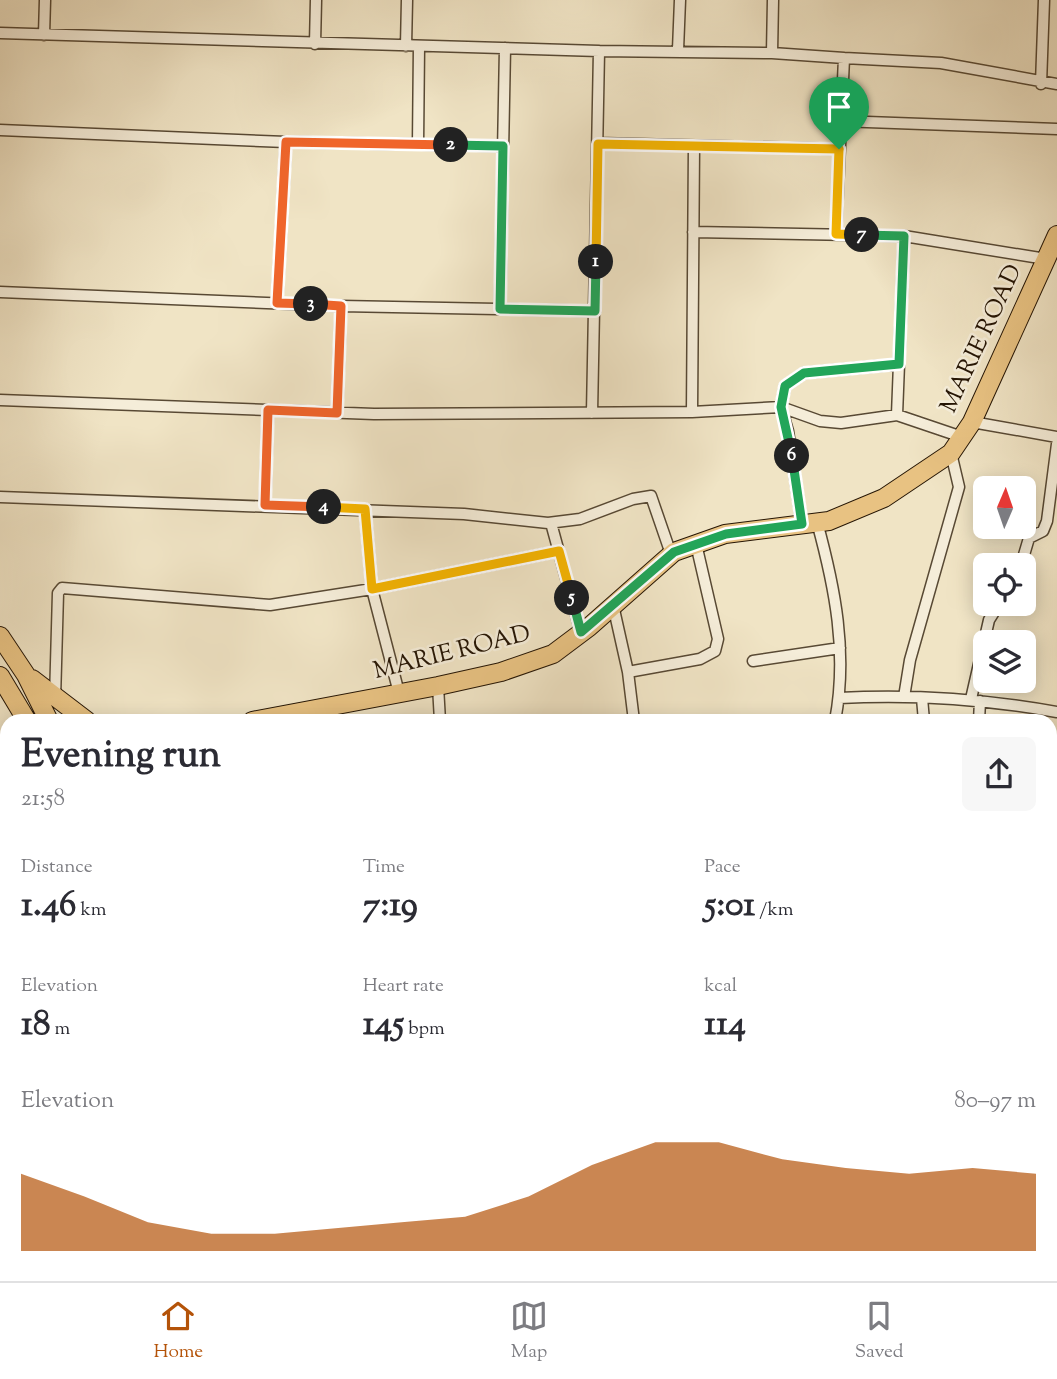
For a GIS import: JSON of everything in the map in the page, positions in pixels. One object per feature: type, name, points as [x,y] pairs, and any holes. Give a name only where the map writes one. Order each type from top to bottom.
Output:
[{"type":"main road","name":"MARIE ROAD","points":[[289,714],[501,672],[553,654],[671,554],[726,534],[830,521],[884,498],[951,453],[967,429],[1057,235]]},
{"type":"main road","points":[[0,636],[26,675],[46,714]]},
{"type":"main road","points":[[26,675],[78,714]]},
{"type":"main road","points":[[0,676],[23,714]]},
{"type":"street","points":[[44,34],[45,0]]},
{"type":"street","points":[[315,44],[316,0]]},
{"type":"street","points":[[406,46],[407,0]]},
{"type":"street","points":[[678,50],[680,0]]},
{"type":"street","points":[[772,52],[773,0]]},
{"type":"street","points":[[1041,83],[1044,0]]},
{"type":"street","points":[[0,33],[599,51],[772,52],[941,63],[1057,84]]},
{"type":"street","points":[[418,144],[419,46]]},
{"type":"street","points":[[500,309],[505,48]]},
{"type":"street","points":[[592,413],[599,51]]},
{"type":"street","points":[[836,234],[844,58]]},
{"type":"street","points":[[840,121],[1057,129]]},
{"type":"street","points":[[0,130],[286,142],[503,146]]},
{"type":"street","points":[[277,303],[286,142]]},
{"type":"street","points":[[598,144],[839,149]]},
{"type":"street","points":[[692,412],[694,146]]},
{"type":"street","points":[[693,232],[904,236],[1046,259]]},
{"type":"street","points":[[897,415],[904,236]]},
{"type":"street","points":[[0,292],[341,306],[595,311]]},
{"type":"street","points":[[337,413],[341,306]]},
{"type":"street","points":[[836,714],[840,648],[836,601],[809,523],[781,407],[785,386],[804,373],[899,364]]},
{"type":"street","points":[[0,400],[337,413],[692,412],[781,407],[820,421],[841,423],[897,415],[967,429],[1057,437]]},
{"type":"street","points":[[265,505],[268,410]]},
{"type":"street","points":[[1025,553],[1029,538],[1043,531],[1047,521],[1057,444]]},
{"type":"street","points":[[904,697],[910,660],[959,487],[951,453]]},
{"type":"street","points":[[0,497],[365,509],[464,514],[551,523],[580,519],[633,499],[651,496],[671,554]]},
{"type":"street","points":[[365,509],[372,589],[399,693]]},
{"type":"street","points":[[551,523],[581,632]]},
{"type":"street","points":[[628,672],[700,659],[715,651],[718,639],[696,544]]},
{"type":"street","points":[[55,699],[58,593],[62,588],[270,605],[372,589],[559,551]]},
{"type":"street","points":[[613,605],[628,672],[633,714]]},
{"type":"street","points":[[978,714],[976,700],[992,616]]},
{"type":"street","points":[[753,662],[840,648]]},
{"type":"street","points":[[438,686],[440,714]]},
{"type":"street","points":[[839,698],[976,700],[1057,712]]},
{"type":"street","points":[[922,698],[923,714]]},
{"type":"route","points":[[286,142],[503,146],[500,309],[595,311],[598,144],[839,149],[836,234],[904,236],[899,364],[804,373],[785,386],[781,407],[788,430],[802,524],[726,534],[674,552],[581,632],[559,551],[372,589],[365,509],[265,505],[268,410],[337,413],[341,306],[277,303],[286,142]]}]
